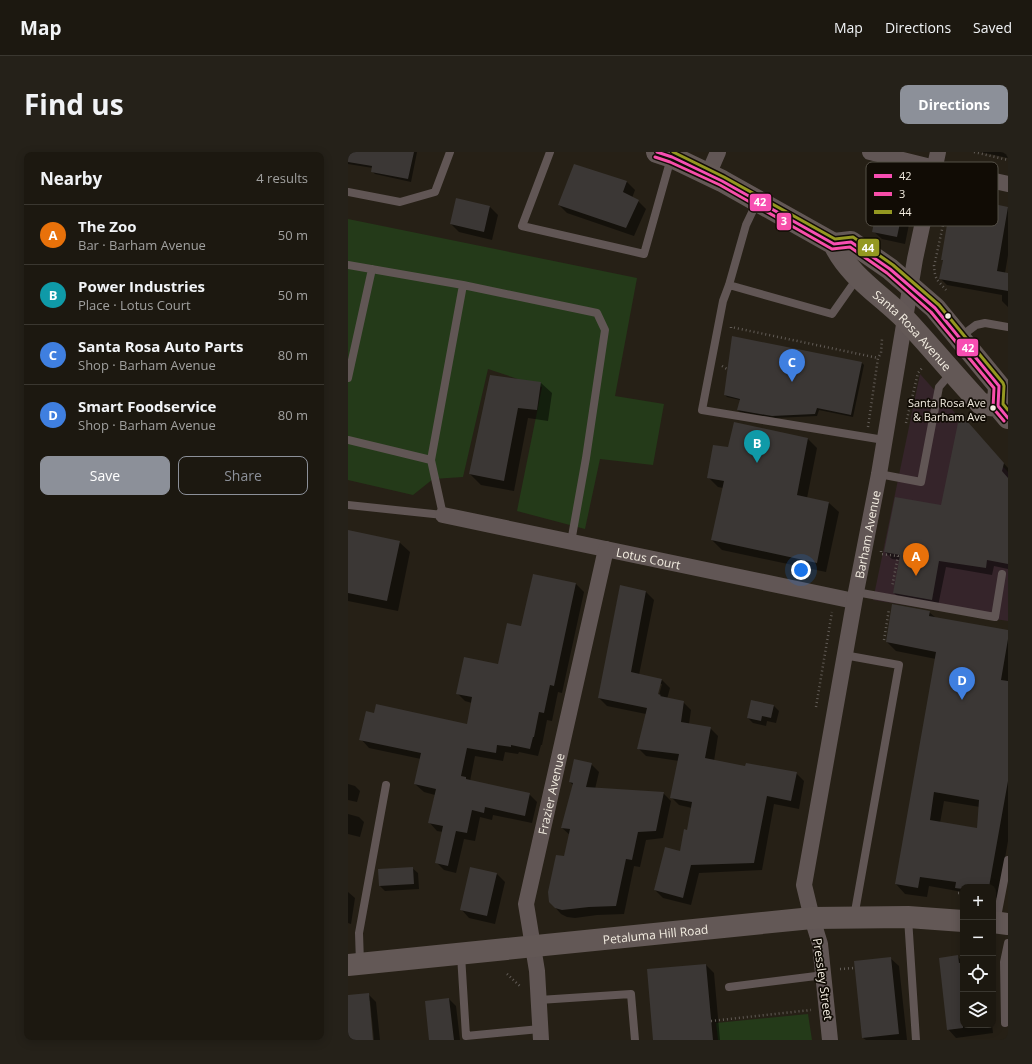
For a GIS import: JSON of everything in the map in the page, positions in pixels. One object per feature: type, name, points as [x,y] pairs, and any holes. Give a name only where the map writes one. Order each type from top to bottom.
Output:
[{"type":"main road","name":"Santa Rosa Avenue","points":[[664,155],[708,175],[758,201],[834,244],[840,256],[858,277],[880,295],[905,319],[981,404],[1004,406],[998,386],[960,337],[934,308],[890,269],[851,242],[834,244]]},
{"type":"main road","name":"Petaluma Hill Road","points":[[354,964],[812,918],[908,917],[960,921]]},
{"type":"street","points":[[708,175],[718,152]]},
{"type":"street","points":[[870,152],[894,155],[916,162]]},
{"type":"street","name":"Barham Avenue","points":[[936,162],[938,152]]},
{"type":"street","points":[[998,182],[1008,184]]},
{"type":"street","name":"Barham Avenue","points":[[812,918],[804,885],[844,655],[879,474],[915,259],[922,226]]},
{"type":"street","name":"Lotus Court","points":[[443,515],[837,597],[855,596]]},
{"type":"street","name":"Frazier Avenue","points":[[541,1034],[534,946],[526,904],[606,549]]},
{"type":"street","name":"Pressley Street","points":[[812,918],[820,944],[830,1040]]},
{"type":"lane","points":[[348,192],[400,202],[435,192],[450,152]]},
{"type":"lane","points":[[550,152],[522,226],[644,254],[664,155]]},
{"type":"lane","points":[[758,201],[746,225],[723,301],[702,410],[884,440]]},
{"type":"lane","points":[[348,265],[463,285],[598,313],[605,330],[586,458],[570,542]]},
{"type":"lane","points":[[348,378],[372,269]]},
{"type":"lane","points":[[729,285],[832,314],[858,277]]},
{"type":"lane","points":[[348,505],[443,515],[431,460],[463,285]]},
{"type":"lane","points":[[960,337],[976,325],[980,324],[985,323],[1008,327]]},
{"type":"lane","points":[[879,474],[921,482],[938,387],[952,372]]},
{"type":"lane","points":[[348,440],[431,460]]},
{"type":"lane","points":[[855,596],[995,616],[1002,574]]},
{"type":"lane","points":[[844,655],[899,665],[854,917]]},
{"type":"lane","points":[[354,964],[386,786]]},
{"type":"lane","points":[[999,923],[1008,860]]},
{"type":"lane","points":[[908,917],[916,1040]]},
{"type":"lane","points":[[1005,1023],[1004,962],[1008,943]]},
{"type":"lane","points":[[461,954],[466,1036],[541,1034]]},
{"type":"lane","points":[[730,987],[824,975]]},
{"type":"lane","points":[[539,1000],[631,994],[635,1040]]},
{"type":"path","points":[[974,152],[1008,160]]},
{"type":"path","points":[[943,226],[935,263],[935,276],[946,292]]},
{"type":"path","points":[[730,334],[731,327],[878,358]]},
{"type":"path","points":[[867,437],[882,339]]},
{"type":"path","points":[[723,360],[722,367],[727,369]]},
{"type":"path","points":[[816,707],[831,615],[837,597]]},
{"type":"path","points":[[882,607],[890,609],[884,640]]},
{"type":"path","points":[[840,969],[854,968]]},
{"type":"path","points":[[506,974],[521,987]]},
{"type":"path","points":[[711,1021],[811,1010]]},
{"type":"shaded area","points":[[920,374],[1008,472],[1008,621],[873,600]]},
{"type":"green space","points":[[348,219],[637,278],[615,396],[664,404],[653,465],[600,459],[585,529],[517,511],[542,387],[488,369],[463,477],[433,479],[413,495],[348,480]]},
{"type":"green space","points":[[808,1014],[812,1040],[718,1040],[716,1023]]},
{"type":"building","points":[[348,152],[414,152],[408,179],[371,172],[372,166],[348,162]]},
{"type":"building","points":[[574,164],[627,181],[623,192],[639,200],[626,228],[558,205]]},
{"type":"building","points":[[456,198],[490,206],[484,232],[450,224]]},
{"type":"building","points":[[998,205],[1008,207],[997,271],[1008,273],[1008,291],[939,279],[943,260],[941,260],[947,226],[998,226]]},
{"type":"building","points":[[873,226],[899,226],[897,237],[872,232]]},
{"type":"building","points":[[732,336],[862,362],[851,415],[817,408],[815,414],[772,416],[737,410],[740,399],[724,395]]},
{"type":"building","points":[[490,375],[541,382],[537,410],[518,408],[504,481],[469,474]]},
{"type":"building","points":[[960,413],[1004,463],[1002,471],[1008,478],[1008,564],[987,560],[986,568],[939,561],[932,600],[893,593],[900,555],[884,552],[895,497],[941,505]]},
{"type":"building","points":[[734,422],[808,438],[797,495],[829,502],[817,563],[711,540],[724,481],[707,478],[713,445],[728,447]]},
{"type":"building","points":[[348,530],[400,541],[387,601],[348,593]]},
{"type":"building","points":[[533,574],[576,583],[554,686],[550,685],[544,713],[539,712],[530,749],[511,745],[511,747],[497,745],[496,753],[467,748],[461,776],[466,777],[466,779],[530,793],[525,816],[485,807],[484,813],[472,810],[467,833],[456,831],[448,866],[435,863],[443,826],[428,823],[436,789],[414,784],[421,753],[359,740],[366,711],[374,713],[376,704],[467,724],[472,697],[456,694],[464,657],[498,664],[507,623],[521,626]]},
{"type":"building","points":[[620,585],[646,591],[631,672],[662,679],[658,694],[661,695],[660,696],[684,701],[681,722],[711,727],[705,758],[745,766],[746,763],[797,772],[791,801],[767,796],[754,863],[691,865],[683,898],[654,890],[665,847],[680,851],[684,829],[687,830],[692,802],[670,798],[679,754],[637,749],[647,708],[598,698]]},
{"type":"building","points":[[892,604],[930,611],[929,616],[1008,630],[1008,639],[1001,680],[1008,681],[1008,781],[990,884],[960,884],[960,889],[955,888],[956,882],[920,877],[918,888],[895,884],[936,652],[886,642]],"holes":[[[934,792],[979,800],[977,828],[930,820]]]},
{"type":"building","points":[[751,700],[774,705],[771,718],[762,716],[761,721],[747,718]]},
{"type":"building","points":[[574,759],[592,763],[586,787],[664,792],[656,831],[638,832],[632,860],[626,859],[616,906],[562,910],[555,908],[549,902],[548,892],[556,855],[564,856],[570,829],[561,828],[573,783],[569,782]]},
{"type":"building","points":[[413,867],[414,884],[379,886],[378,869]]},
{"type":"building","points":[[470,867],[497,873],[487,916],[460,910]]},
{"type":"building","points":[[958,955],[960,963],[960,1028],[963,1028],[947,1030],[939,958]]},
{"type":"building","points":[[891,957],[899,1034],[862,1038],[854,961]]},
{"type":"building","points":[[706,964],[713,1040],[653,1040],[647,969]]},
{"type":"building","points":[[369,993],[373,1040],[348,1040],[348,995]]},
{"type":"building","points":[[449,998],[454,1040],[429,1040],[425,1001]]},
{"type":"transit line","name":"42","points":[[657,152],[672,157],[722,181],[834,244],[851,242],[890,269],[935,308],[999,386],[998,406],[1008,418]]},
{"type":"transit line","name":"44","points":[[673,152],[724,177],[835,239],[853,237],[893,265],[939,305],[1003,383],[1003,404],[1008,410]]},
{"type":"transit line","name":"3","points":[[655,157],[670,162],[720,185],[832,249],[850,247],[887,273],[931,312],[994,388],[993,408],[1004,421]]},
{"type":"place","name":"Santa Rosa Auto Parts","points":[[792,382]]},
{"type":"place","name":"Santa Rosa Ave & Barham Ave","points":[[993,408]]},
{"type":"place","name":"Power Industries","points":[[757,463]]},
{"type":"place","name":"The Zoo","points":[[916,576]]},
{"type":"place","name":"Smart Foodservice","points":[[962,700]]}]
